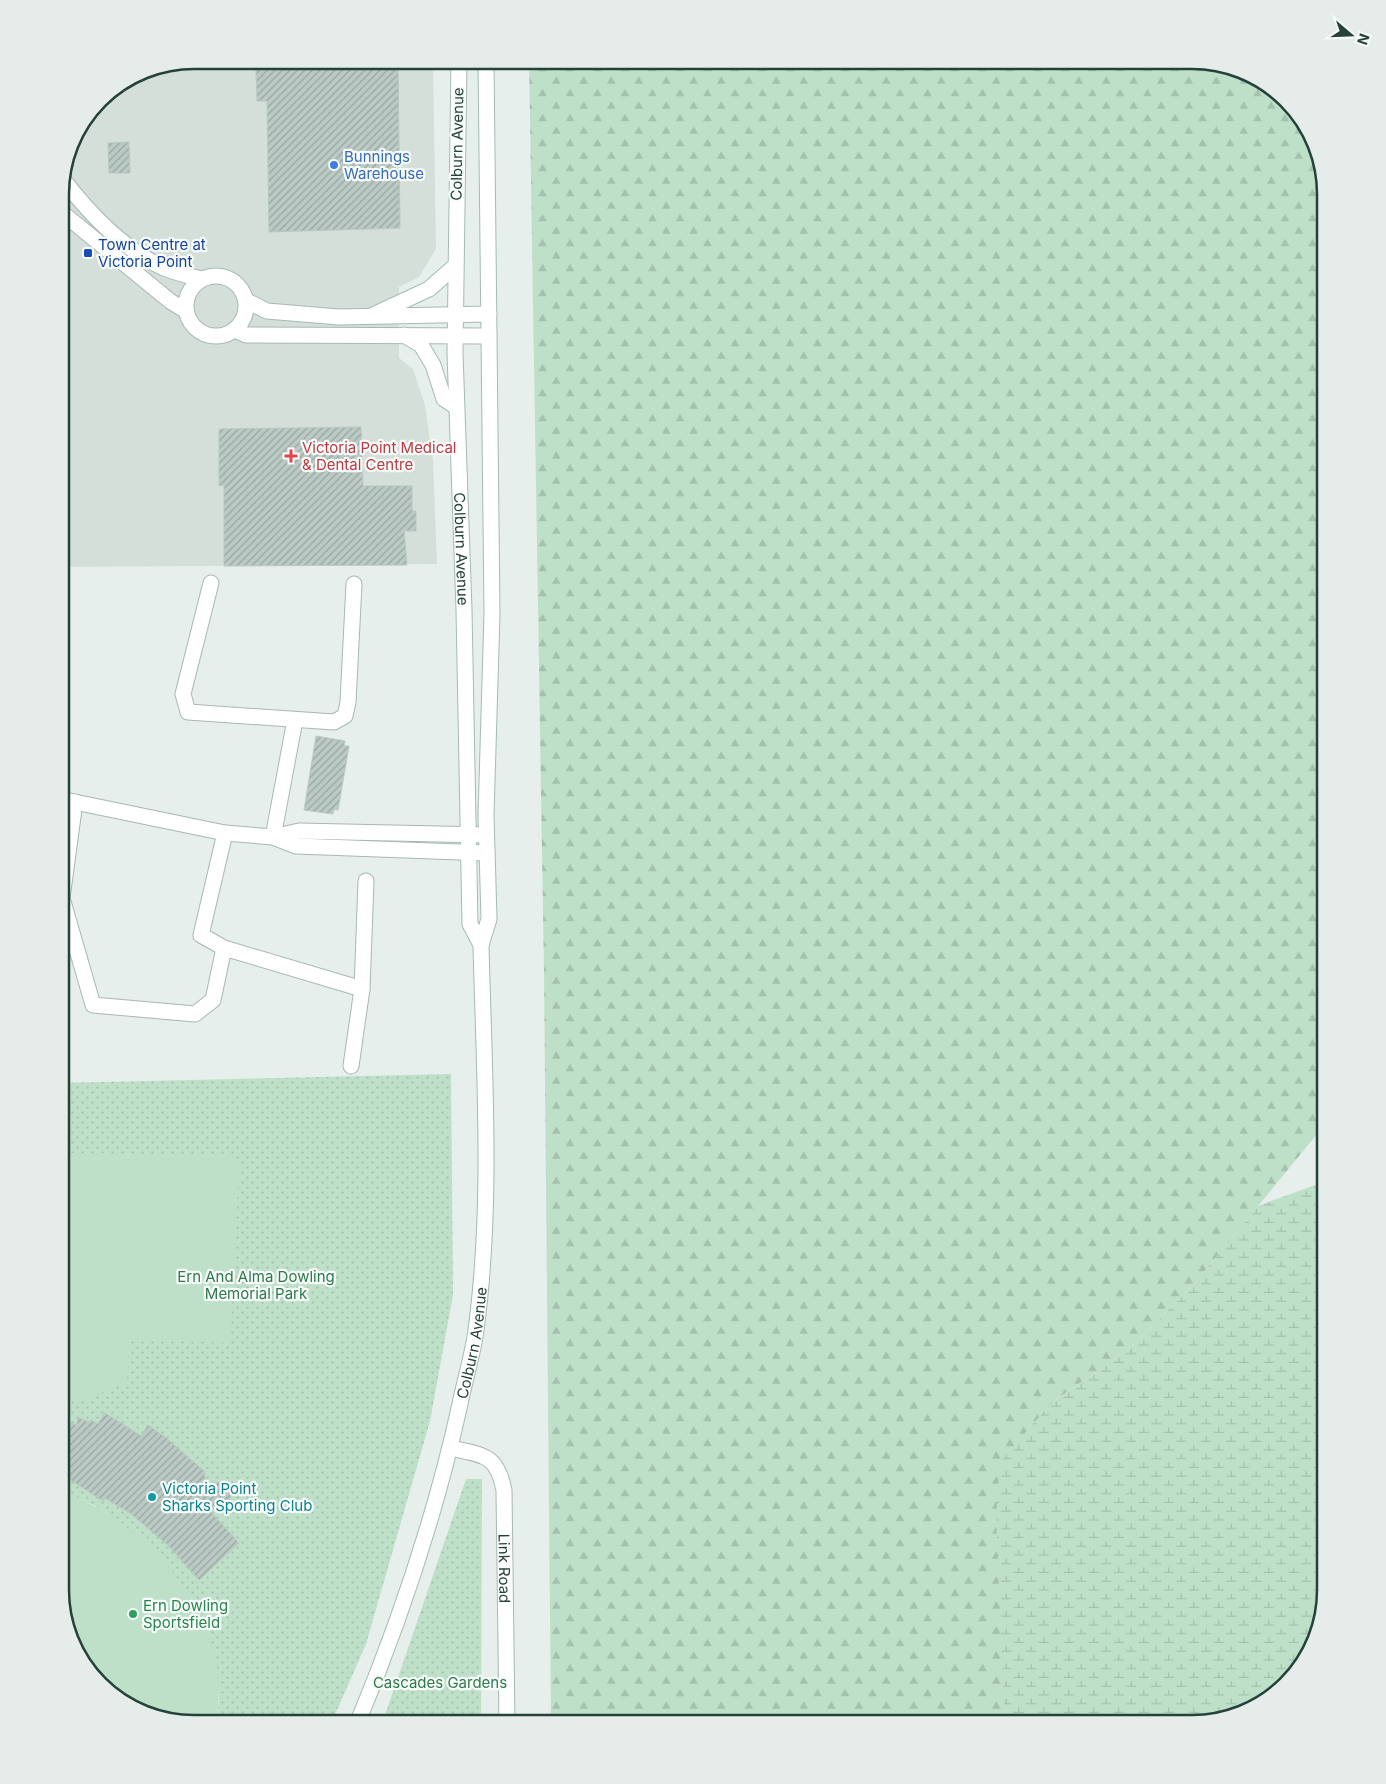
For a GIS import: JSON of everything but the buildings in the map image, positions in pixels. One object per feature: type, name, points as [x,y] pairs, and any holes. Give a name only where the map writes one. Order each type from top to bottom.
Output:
[{"type":"street","name":"Colburn Avenue","points":[[459,69],[454,267],[456,406],[464,610],[470,834],[470,924],[481,945]]},
{"type":"street","name":"Colburn Avenue","points":[[360,1715],[424,1542],[450,1448],[476,1330],[483,1240],[486,1135],[481,945],[489,919],[486,834],[492,614],[486,69]]},
{"type":"street","points":[[69,186],[93,214],[143,256],[171,270],[201,279],[217,275],[233,280],[244,293],[247,301],[245,317],[235,330],[220,336],[202,333],[189,320],[186,311],[189,293],[201,279]]},
{"type":"street","points":[[69,218],[170,301],[186,311]]},
{"type":"street","points":[[371,316],[429,288],[454,267]]},
{"type":"street","points":[[247,301],[267,311],[339,317],[489,314]]},
{"type":"street","points":[[235,330],[246,335],[404,334],[489,336]]},
{"type":"street","points":[[404,334],[421,345],[433,365],[444,399],[456,406]]},
{"type":"street","points":[[211,583],[183,694],[188,712],[334,722],[345,716],[348,702],[354,584]]},
{"type":"street","points":[[273,837],[295,720]]},
{"type":"street","points":[[69,801],[225,833],[273,837],[296,846],[487,853]]},
{"type":"street","points":[[273,837],[299,831],[486,834]]},
{"type":"street","points":[[319,831],[319,847]]},
{"type":"street","points":[[368,832],[368,848]]},
{"type":"street","points":[[225,833],[201,935],[224,948],[362,989]]},
{"type":"street","points":[[351,1066],[362,989],[366,881]]},
{"type":"street","points":[[69,922],[93,1005],[195,1014],[212,1000],[224,948]]},
{"type":"street","name":"Link Road","points":[[450,1448],[490,1459],[501,1471],[504,1490],[507,1715]]},
{"type":"shaded area","points":[[194,69],[433,69],[436,249],[419,277],[399,287],[399,358],[413,369],[425,405],[433,461],[437,564],[69,567],[70,177],[75,153],[85,131],[105,105],[131,85],[153,75],[169,71]]},
{"type":"green space","points":[[529,69],[1201,69],[1233,75],[1255,85],[1281,105],[1296,124],[1311,153],[1317,185],[1317,1134],[1195,1283],[1128,1350],[1051,1403],[1004,1701],[1005,1715],[551,1715],[544,972]]},
{"type":"green space","name":"Ern And Alma Dowling Memorial Park","points":[[451,1074],[453,1295],[430,1421],[366,1644],[335,1715],[217,1715],[219,1697],[213,1652],[140,1540],[94,1505],[69,1495],[69,1083]]},
{"type":"green space","points":[[69,1153],[227,1155],[239,1167],[230,1343],[127,1338],[129,1344],[127,1382],[83,1401],[69,1401]]},
{"type":"green space","points":[[1317,1184],[1317,1590],[1313,1623],[1301,1653],[1286,1673],[1262,1694],[1233,1709],[1225,1711],[1192,1715],[1005,1715],[996,1518],[1000,1462],[1051,1403],[1128,1350],[1195,1283],[1258,1206]]},
{"type":"green space","name":"Cascades Gardens","points":[[466,1479],[482,1479],[481,1715],[385,1715]]},
{"type":"green space","name":"Ern Dowling Sportsfield","points":[[69,1495],[88,1503],[115,1519],[141,1539],[164,1562],[184,1587],[200,1615],[212,1644],[219,1680],[217,1715],[177,1714],[153,1709],[124,1694],[111,1684],[90,1660],[75,1631],[71,1615],[69,1590]]},
{"type":"place","name":"Bunnings Warehouse","points":[[334,165]]},
{"type":"place","name":"Town Centre at Victoria Point","points":[[88,253]]},
{"type":"place","name":"Victoria Point Medical & Dental Centre","points":[[291,456]]},
{"type":"place","name":"Victoria Point Sharks Sporting Club","points":[[152,1497]]},
{"type":"place","name":"Ern Dowling Sportsfield","points":[[133,1614]]}]
